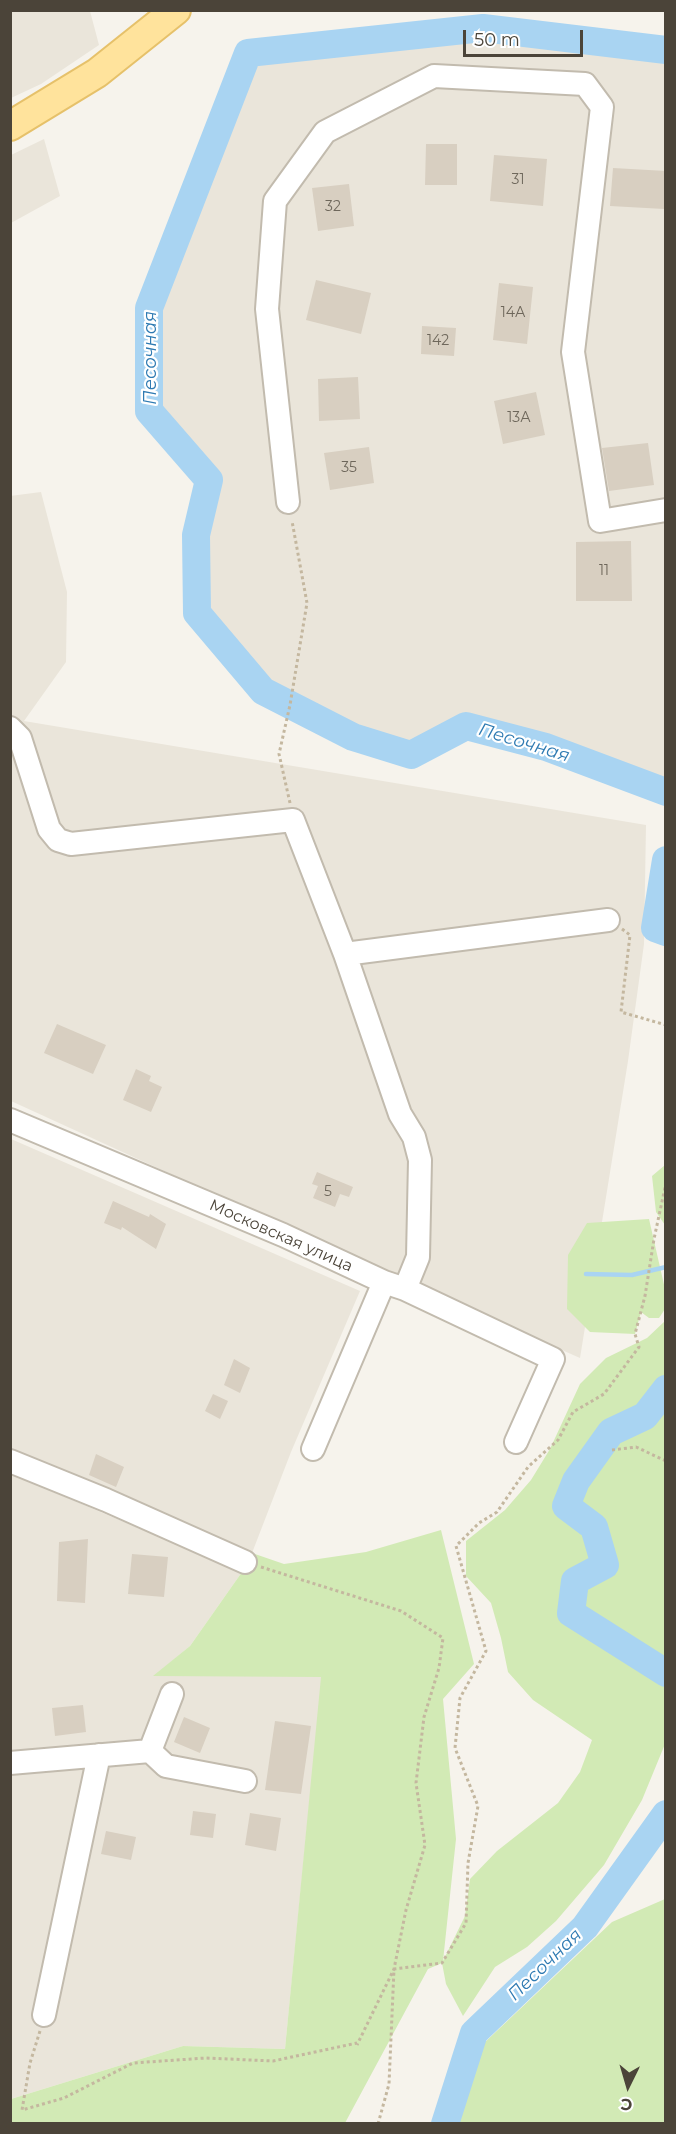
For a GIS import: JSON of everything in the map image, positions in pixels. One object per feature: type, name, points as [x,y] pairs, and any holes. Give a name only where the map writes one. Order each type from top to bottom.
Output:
[{"type":"main road","points":[[10,126],[97,73],[176,10]]},
{"type":"street","points":[[288,502],[267,309],[275,201],[325,132],[434,76],[585,84],[602,108],[573,352],[600,520],[666,510]]},
{"type":"street","points":[[10,728],[20,738],[49,829],[58,840],[71,844],[293,820],[345,954],[400,1114],[414,1137],[420,1160],[418,1257],[394,1285],[313,1449]]},
{"type":"street","points":[[345,954],[608,920]]},
{"type":"street","name":"Московская улица","points":[[10,1120],[283,1235],[553,1359],[516,1442]]},
{"type":"street","points":[[10,1461],[106,1500],[245,1562]]},
{"type":"street","points":[[150,1751],[172,1694]]},
{"type":"street","points":[[10,1763],[150,1751],[166,1766],[245,1781]]},
{"type":"street","points":[[44,2015],[99,1755]]},
{"type":"path","points":[[288,502],[307,603],[290,705],[279,754],[293,820]]},
{"type":"path","points":[[608,920],[630,935],[621,1012],[666,1025]]},
{"type":"path","points":[[394,1969],[442,1963],[466,1923],[468,1863],[478,1806],[455,1748],[460,1698],[486,1651],[456,1546],[479,1523],[496,1512],[528,1467],[558,1440],[573,1412],[604,1394],[639,1347],[635,1334],[645,1296],[666,1183]]},
{"type":"path","points":[[612,1450],[636,1447],[666,1461]]},
{"type":"path","points":[[245,1562],[401,1611],[443,1638],[439,1668],[424,1718],[416,1783],[425,1845],[406,1910],[394,1969],[389,2084],[378,2124]]},
{"type":"path","points":[[44,2015],[30,2063],[22,2110],[64,2098],[133,2063],[206,2058],[273,2061],[357,2045],[394,1969]]},
{"type":"shaded area","points":[[10,11],[90,11],[99,45],[41,84],[11,98]]},
{"type":"shaded area","points":[[483,28],[665,50],[665,792],[546,747],[466,726],[411,755],[353,737],[263,691],[197,613],[196,535],[209,480],[149,411],[149,308],[248,53]]},
{"type":"shaded area","points":[[44,139],[60,196],[11,223],[11,155]]},
{"type":"shaded area","points":[[41,492],[67,592],[66,662],[24,721],[646,825],[644,944],[628,1061],[580,1358],[385,1272],[11,1101],[10,496]]},
{"type":"shaded area","points":[[11,1139],[360,1291],[291,1452],[252,1553],[11,1449]]},
{"type":"shaded area","points":[[11,1474],[242,1572],[190,1646],[155,1676],[322,1676],[285,2049],[183,2046],[11,2099]]},
{"type":"green space","points":[[665,1165],[665,1225],[656,1212],[652,1176]]},
{"type":"green space","points":[[649,1219],[665,1289],[665,1309],[659,1318],[649,1318],[641,1312],[635,1334],[590,1332],[567,1309],[568,1255],[587,1223]]},
{"type":"green space","points":[[665,1321],[665,1744],[642,1800],[604,1865],[556,1921],[527,1947],[495,1967],[463,2016],[446,1984],[442,1963],[428,1969],[345,2123],[11,2124],[11,2099],[183,2046],[285,2049],[321,1677],[153,1676],[190,1646],[242,1572],[252,1553],[284,1564],[366,1552],[441,1530],[474,1664],[443,1699],[456,1839],[443,1961],[465,1916],[470,1879],[497,1851],[558,1803],[580,1772],[592,1740],[533,1700],[508,1672],[491,1603],[466,1576],[466,1541],[505,1510],[531,1480],[550,1449],[580,1384],[606,1358],[647,1338]]},
{"type":"green space","points":[[665,1899],[665,2123],[442,2123],[464,2062],[612,1922]]},
{"type":"building","points":[[426,144],[457,144],[457,185],[425,185]]},
{"type":"building","points":[[494,155],[547,159],[543,206],[490,201]]},
{"type":"building","points":[[613,168],[666,171],[664,209],[610,206]]},
{"type":"building","points":[[349,184],[354,226],[318,231],[312,188]]},
{"type":"building","points":[[316,280],[371,293],[361,334],[306,320]]},
{"type":"building","points":[[499,283],[533,287],[527,344],[493,340]]},
{"type":"building","points":[[422,326],[456,328],[454,356],[421,354]]},
{"type":"building","points":[[358,377],[360,419],[319,421],[318,379]]},
{"type":"building","points":[[536,392],[545,435],[503,444],[494,401]]},
{"type":"building","points":[[648,443],[654,485],[609,491],[602,448]]},
{"type":"building","points":[[369,447],[374,483],[330,490],[324,453]]},
{"type":"building","points":[[631,541],[632,601],[576,601],[576,542]]},
{"type":"building","points":[[57,1024],[106,1045],[93,1074],[44,1053]]},
{"type":"building","points":[[136,1069],[151,1076],[149,1081],[162,1087],[151,1112],[123,1100]]},
{"type":"building","points":[[317,1172],[353,1187],[349,1197],[340,1194],[335,1207],[313,1198],[318,1186],[312,1184]]},
{"type":"building","points":[[113,1201],[149,1217],[150,1214],[166,1224],[156,1249],[122,1227],[121,1230],[104,1223]]},
{"type":"building","points":[[234,1359],[250,1368],[240,1393],[224,1385]]},
{"type":"building","points":[[213,1394],[228,1401],[220,1419],[205,1411]]},
{"type":"building","points":[[96,1454],[124,1467],[116,1487],[89,1475]]},
{"type":"building","points":[[88,1539],[85,1603],[57,1601],[59,1542]]},
{"type":"building","points":[[132,1554],[168,1557],[164,1597],[128,1594]]},
{"type":"building","points":[[83,1705],[86,1732],[55,1736],[52,1708]]},
{"type":"building","points":[[184,1717],[210,1728],[200,1753],[174,1742]]},
{"type":"building","points":[[275,1721],[311,1726],[301,1794],[265,1790]]},
{"type":"building","points":[[193,1811],[216,1814],[213,1838],[190,1835]]},
{"type":"building","points":[[250,1813],[281,1818],[276,1851],[245,1845]]},
{"type":"building","points":[[106,1831],[136,1837],[131,1860],[101,1854]]},
{"type":"waterway","name":"Песочная","points":[[666,50],[483,28],[248,53],[149,308],[149,411],[209,480],[196,535],[197,613],[263,691],[353,737],[411,755],[466,726],[546,747],[666,792]]},
{"type":"waterway","name":"Песочная","points":[[666,860],[655,928],[666,932]]},
{"type":"waterway","points":[[586,1274],[632,1275],[666,1267]]},
{"type":"waterway","name":"Песочная","points":[[666,1389],[645,1416],[611,1432],[576,1481],[566,1506],[594,1527],[605,1565],[575,1581],[571,1613],[666,1673]]},
{"type":"waterway","name":"Песочная","points":[[445,2124],[474,2033],[585,1927],[666,1814]]}]
